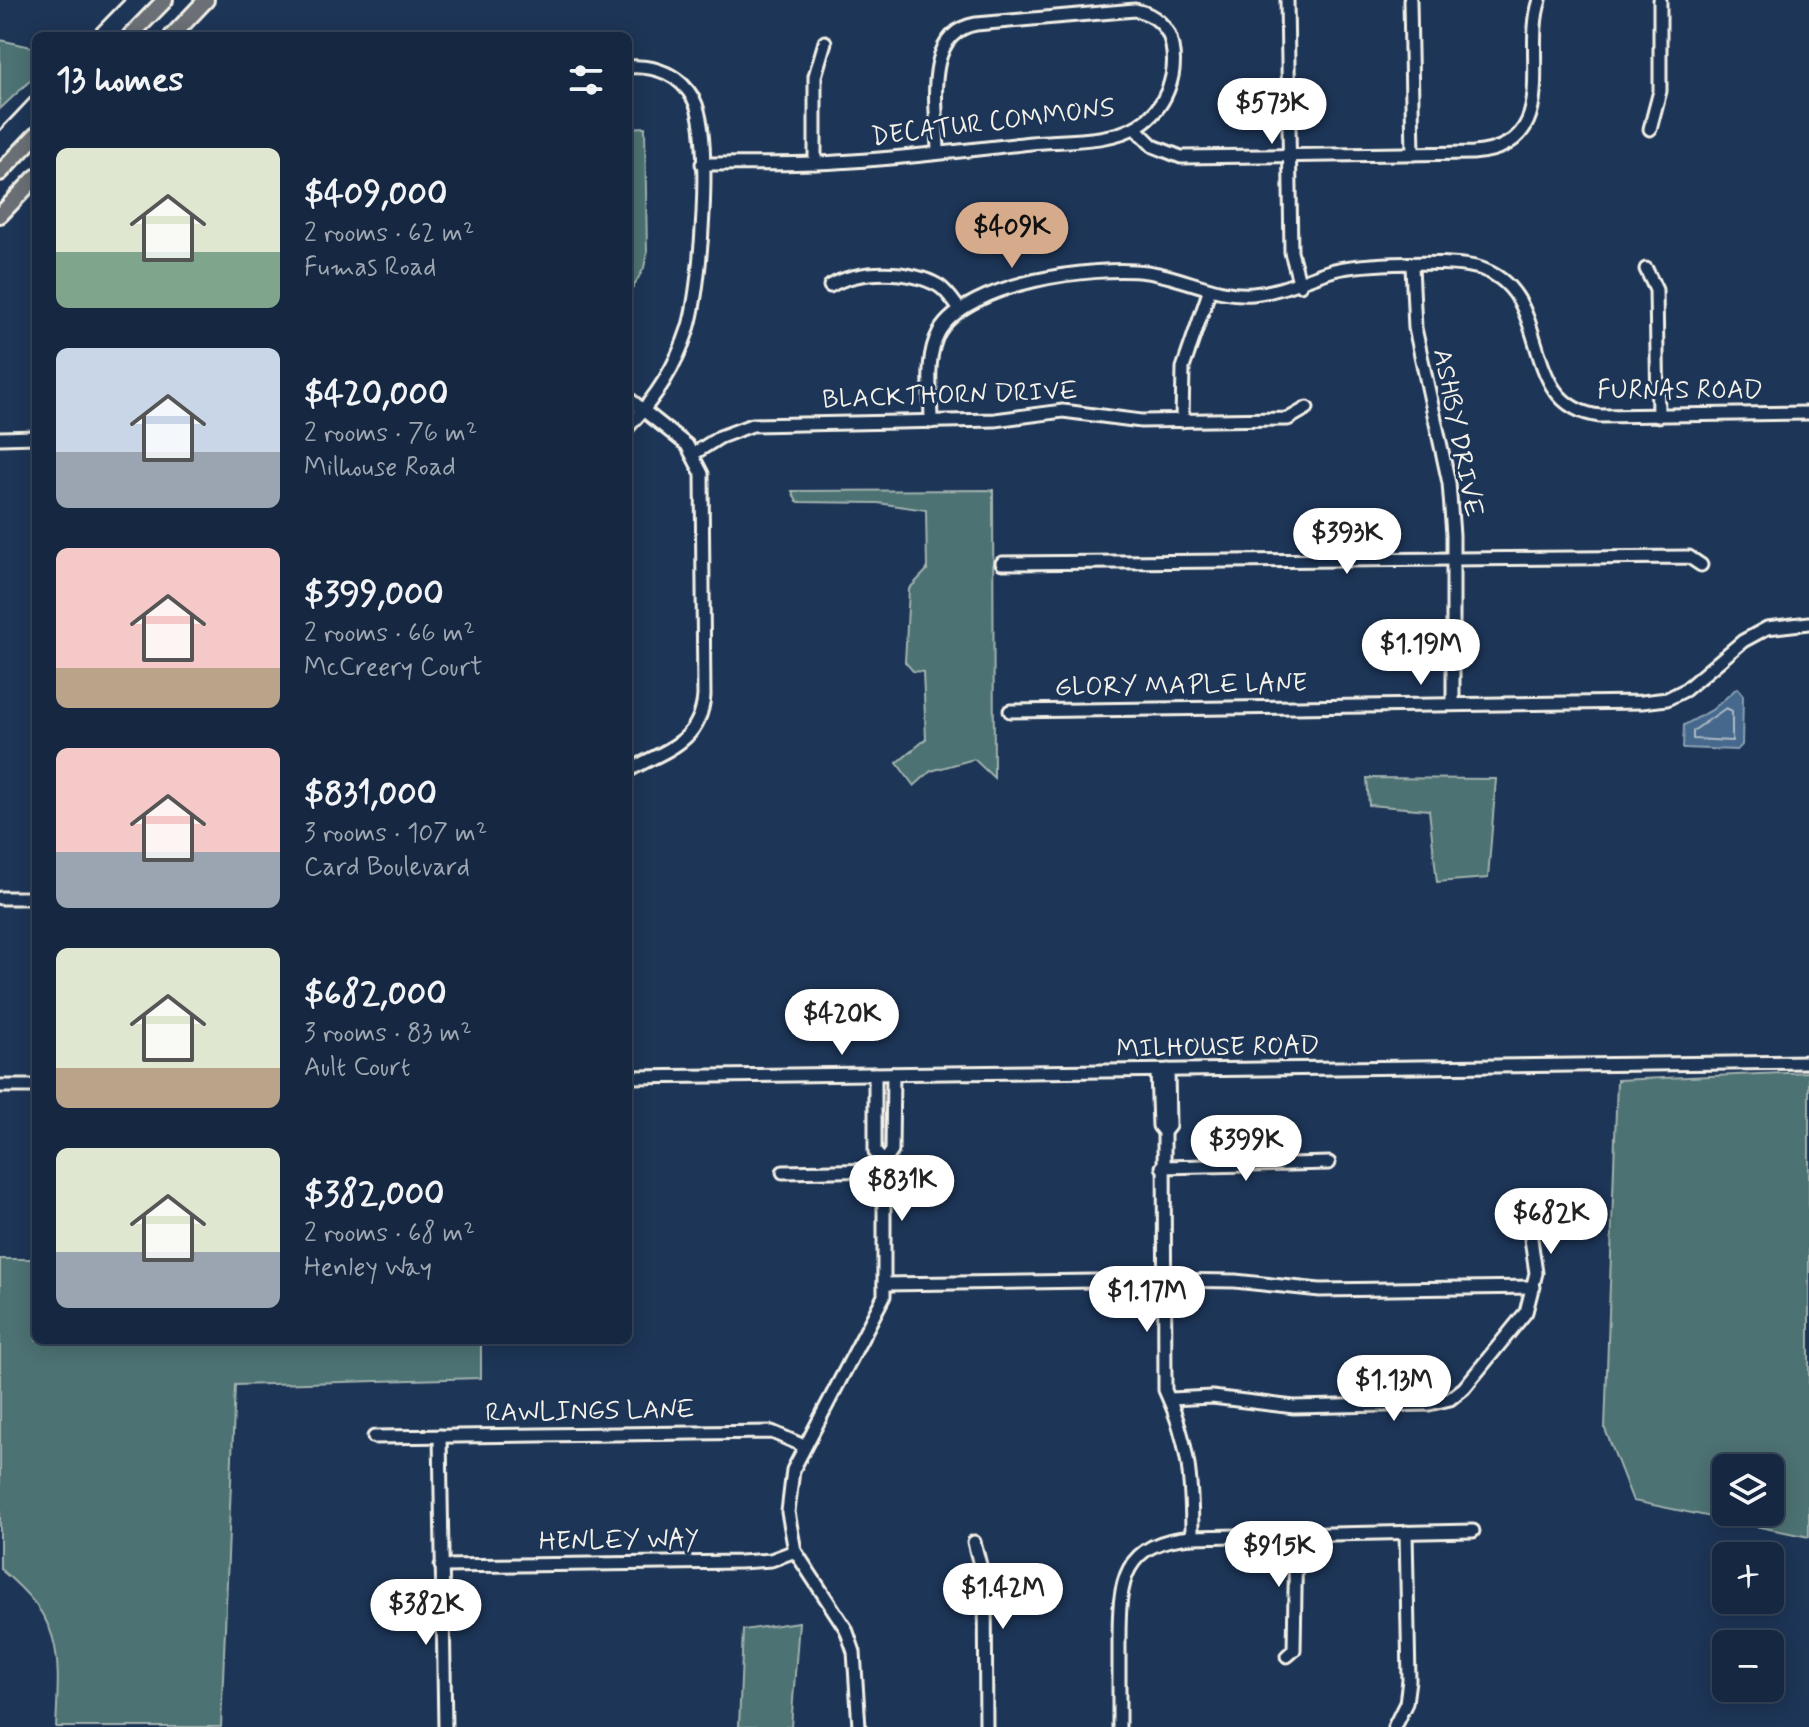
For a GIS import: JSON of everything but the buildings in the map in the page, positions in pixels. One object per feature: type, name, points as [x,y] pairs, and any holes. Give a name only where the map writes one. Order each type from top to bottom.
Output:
[{"type":"main road","points":[[134,32],[165,0]]},
{"type":"main road","points":[[176,32],[206,0]]},
{"type":"main road","points":[[0,173],[32,139]]},
{"type":"main road","points":[[0,215],[32,181]]},
{"type":"street","points":[[1287,0],[1291,252],[1300,285]]},
{"type":"street","points":[[1410,0],[1413,154]]},
{"type":"street","name":"DECATUR COMMONS","points":[[702,164],[815,163],[938,153],[1084,138],[1135,128],[1153,146],[1172,155],[1485,152],[1504,145],[1521,130],[1536,98],[1536,22],[1540,0]]},
{"type":"street","points":[[1650,129],[1660,91],[1660,0]]},
{"type":"street","points":[[938,153],[940,53],[952,35],[976,24],[1126,10],[1140,11],[1155,18],[1171,39],[1173,71],[1164,99],[1135,128]]},
{"type":"street","points":[[815,163],[815,76],[825,42]]},
{"type":"street","points":[[632,67],[659,69],[681,83],[700,114],[702,164],[702,248],[696,299],[676,359],[644,410],[632,423]]},
{"type":"street","name":"FURNAS ROAD","points":[[960,310],[1023,285],[1092,272],[1149,272],[1210,289],[1250,294],[1300,285],[1346,268],[1465,265],[1493,274],[1507,284],[1529,315],[1547,382],[1567,405],[1591,415],[1809,413]]},
{"type":"street","name":"ASHBY DRIVE","points":[[1412,266],[1415,328],[1446,468],[1453,557],[1453,704]]},
{"type":"street","points":[[1646,269],[1656,290],[1658,416]]},
{"type":"street","points":[[830,286],[849,275],[918,276],[943,288],[960,310],[942,328],[933,348],[931,422]]},
{"type":"street","points":[[1182,421],[1182,372],[1210,289]]},
{"type":"street","points":[[632,401],[682,440],[693,454],[703,487],[702,711],[692,732],[678,747],[632,769]]},
{"type":"street","name":"BLACKTHORN DRIVE","points":[[693,454],[720,437],[752,425],[1004,419],[1063,411],[1141,421],[1288,419],[1307,408]]},
{"type":"street","points":[[0,438],[32,437]]},
{"type":"street","points":[[1002,563],[1689,557],[1701,565]]},
{"type":"street","name":"GLORY MAPLE LANE","points":[[1010,711],[1667,699],[1685,690],[1743,641],[1767,628],[1809,623]]},
{"type":"street","points":[[0,898],[32,898]]},
{"type":"street","name":"MILHOUSE ROAD","points":[[632,1077],[1809,1062]]},
{"type":"street","points":[[1162,1070],[1159,1126],[1164,1132],[1165,1390],[1193,1476],[1192,1537]]},
{"type":"street","points":[[875,1074],[875,1152],[884,1166]]},
{"type":"street","points":[[859,1727],[854,1652],[846,1629],[795,1551],[788,1512],[793,1470],[884,1296],[884,1166],[892,1151],[893,1074]]},
{"type":"street","points":[[0,1086],[32,1086]]},
{"type":"street","points":[[1162,1167],[1329,1163]]},
{"type":"street","points":[[783,1172],[884,1166]]},
{"type":"street","points":[[1170,1399],[1212,1397],[1294,1407],[1429,1404],[1450,1399],[1464,1388],[1526,1312],[1536,1273],[1529,1225]]},
{"type":"street","points":[[884,1284],[1163,1280],[1235,1281],[1320,1290],[1534,1287]]},
{"type":"street","name":"RAWLINGS LANE","points":[[374,1437],[772,1432],[804,1446]]},
{"type":"street","points":[[440,1436],[445,1727]]},
{"type":"street","points":[[1119,1727],[1121,1582],[1139,1554],[1150,1546],[1192,1537],[1473,1531]]},
{"type":"street","points":[[1394,1727],[1406,1703],[1409,1680],[1406,1532]]},
{"type":"street","points":[[1287,1656],[1294,1650],[1297,1619],[1296,1534]]},
{"type":"street","points":[[974,1542],[985,1584],[986,1727]]},
{"type":"street","name":"HENLEY WAY","points":[[441,1566],[740,1562],[771,1560],[795,1551]]},
{"type":"green space","points":[[0,40],[32,47],[32,79],[0,109]]},
{"type":"green space","points":[[645,127],[647,253],[644,268],[632,289],[632,128]]},
{"type":"green space","points":[[993,490],[994,778],[974,759],[931,771],[914,786],[897,763],[926,739],[923,672],[913,671],[905,662],[909,589],[927,570],[926,510],[878,503],[797,502],[792,491]]},
{"type":"green space","points":[[1367,778],[1496,779],[1488,878],[1437,882],[1429,810],[1369,805]]},
{"type":"green space","points":[[1809,1072],[1809,1537],[1755,1526],[1784,1526],[1784,1454],[1712,1454],[1712,1517],[1633,1501],[1605,1429],[1617,1080]]},
{"type":"green space","points":[[0,1259],[32,1259],[32,1344],[481,1344],[481,1378],[235,1385],[221,1727],[56,1727],[58,1678],[53,1639],[36,1605],[0,1569]]},
{"type":"green space","points":[[799,1622],[791,1727],[739,1727],[743,1630]]},
{"type":"water","points":[[1737,688],[1743,695],[1742,745],[1737,750],[1683,748],[1684,725],[1712,710]]},
{"type":"railway","points":[[93,32],[124,0]]},
{"type":"railway","points":[[0,130],[32,96]]}]
